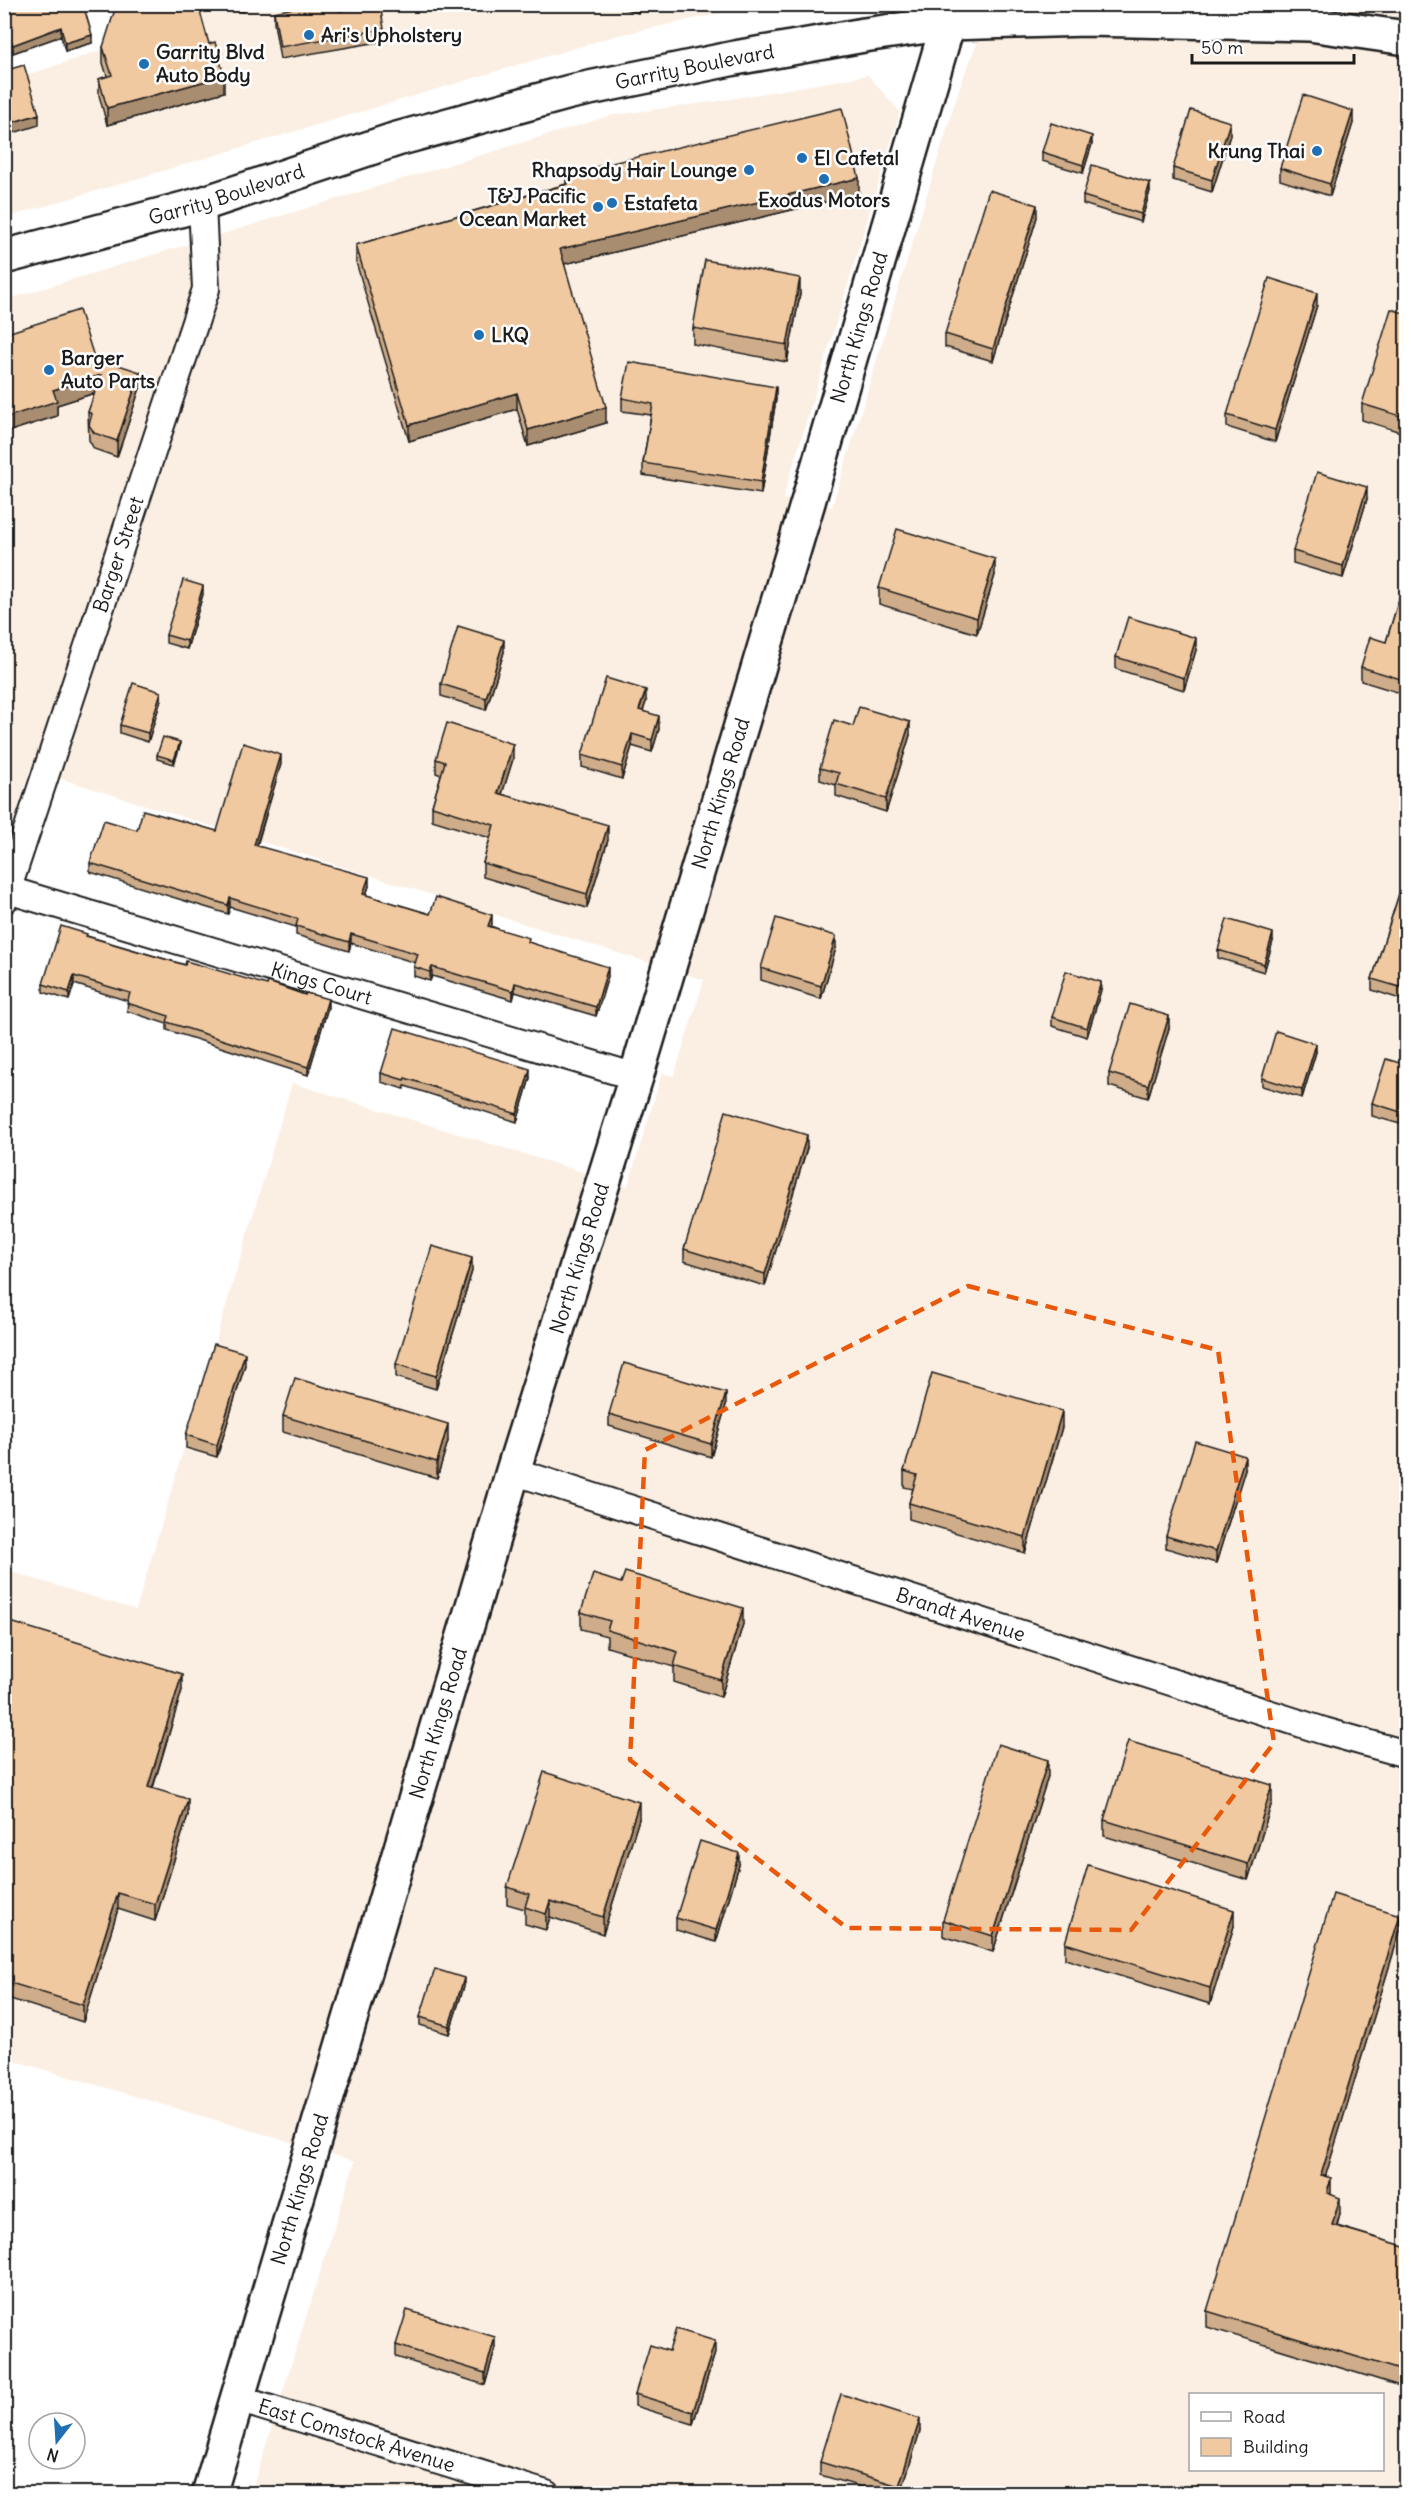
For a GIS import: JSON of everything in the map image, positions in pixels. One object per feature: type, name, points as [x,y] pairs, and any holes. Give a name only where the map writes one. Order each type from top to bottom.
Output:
[{"type":"street","name":"Garrity Boulevard","points":[[4,257],[202,204],[397,139],[570,92],[953,11],[1087,19],[1309,24],[1407,38]]},
{"type":"street","name":"North Kings Road","points":[[209,2493],[513,1471],[636,1077],[953,11]]},
{"type":"street","name":"Barger Street","points":[[6,895],[206,289],[202,204]]},
{"type":"street","name":"Kings Court","points":[[6,895],[636,1077]]},
{"type":"street","name":"Brandt Avenue","points":[[513,1471],[1324,1731],[1407,1754]]},
{"type":"street","name":"East Comstock Avenue","points":[[238,2399],[546,2493]]},
{"type":"highlighted area","points":[[968,1286],[1218,1350],[1274,1743],[1131,1930],[847,1928],[630,1760],[645,1450]]},
{"type":"shaded area","points":[[116,5],[758,5],[615,36],[5,218],[4,83],[102,50]]},
{"type":"shaded area","points":[[992,5],[1406,5],[1406,2493],[251,2493],[355,2161],[5,2058],[5,1570],[136,1610],[292,1083],[628,1186],[662,1073],[674,1076],[704,980],[30,769],[5,851],[5,300],[613,115],[713,102],[868,75],[900,112],[783,499],[832,507],[960,86]]},
{"type":"building","points":[[4,4],[83,4],[92,35],[65,43],[61,27],[13,45],[4,24]]},
{"type":"building","name":"Garrity Blvd Auto Body","points":[[122,4],[198,4],[209,44],[215,42],[224,76],[107,108],[99,79],[112,75],[103,47],[116,6]]},
{"type":"building","points":[[313,4],[339,4],[340,11],[380,4],[384,29],[280,47],[274,12]]},
{"type":"building","points":[[24,65],[39,114],[4,125],[4,71]]},
{"type":"building","name":"Krung Thai","points":[[1303,95],[1353,111],[1330,184],[1280,168]]},
{"type":"building","points":[[842,108],[859,178],[560,249],[606,407],[528,430],[517,393],[409,425],[356,245],[568,184],[566,174]]},
{"type":"building","points":[[1191,110],[1230,122],[1212,180],[1173,168]]},
{"type":"building","points":[[1051,123],[1092,136],[1083,165],[1042,152]]},
{"type":"building","points":[[1092,165],[1150,183],[1141,214],[1083,196]]},
{"type":"building","points":[[989,190],[1037,205],[993,349],[945,334]]},
{"type":"building","points":[[705,260],[800,278],[787,345],[693,328]]},
{"type":"building","points":[[1269,278],[1317,293],[1275,430],[1227,415]]},
{"type":"building","points":[[1391,309],[1407,314],[1407,418],[1362,404]]},
{"type":"building","points":[[79,310],[94,357],[140,372],[117,441],[94,433],[89,425],[92,414],[88,412],[101,375],[53,390],[57,401],[4,418],[4,334]]},
{"type":"building","points":[[629,362],[776,387],[761,482],[643,463],[653,404],[622,398]]},
{"type":"building","points":[[1317,472],[1367,487],[1343,566],[1293,551]]},
{"type":"building","points":[[897,529],[995,559],[977,618],[879,588]]},
{"type":"building","points":[[1407,573],[1407,681],[1361,667],[1370,637],[1386,642]]},
{"type":"building","points":[[183,580],[203,586],[187,641],[166,635]]},
{"type":"building","points":[[1128,617],[1196,638],[1184,678],[1116,657]]},
{"type":"building","points":[[458,626],[504,640],[486,698],[441,684]]},
{"type":"building","points":[[606,678],[646,690],[639,710],[659,716],[652,740],[632,734],[622,767],[582,755]]},
{"type":"building","points":[[133,683],[161,692],[148,733],[120,725]]},
{"type":"building","points":[[859,707],[910,722],[886,799],[836,784],[839,773],[820,768],[834,720],[853,726]]},
{"type":"building","points":[[447,723],[513,744],[498,793],[608,825],[587,894],[483,863],[494,825],[432,806],[445,762],[436,759]]},
{"type":"building","points":[[163,737],[180,742],[174,760],[157,755]]},
{"type":"building","points":[[243,743],[281,755],[254,845],[369,877],[363,894],[430,914],[436,897],[492,915],[488,926],[529,938],[528,942],[608,967],[596,1007],[515,983],[513,991],[432,967],[430,972],[414,967],[418,954],[351,934],[349,942],[296,926],[298,919],[230,898],[228,905],[90,863],[104,820],[137,830],[143,810],[217,831]]},
{"type":"building","points":[[1407,869],[1407,988],[1406,989],[1372,979]]},
{"type":"building","points":[[776,918],[836,936],[821,986],[761,968]]},
{"type":"building","points":[[1227,919],[1273,933],[1264,964],[1218,950]]},
{"type":"building","points":[[61,926],[87,934],[86,936],[185,965],[186,961],[267,985],[268,982],[305,995],[306,993],[328,999],[308,1067],[167,1022],[169,1016],[127,1003],[130,993],[74,976],[69,992],[43,984]]},
{"type":"building","points":[[1066,971],[1101,982],[1087,1028],[1052,1017]]},
{"type":"building","points":[[1130,1004],[1169,1016],[1148,1085],[1109,1073]]},
{"type":"building","points":[[395,1028],[530,1069],[517,1114],[405,1078],[404,1080],[381,1073]]},
{"type":"building","points":[[1276,1031],[1316,1044],[1302,1090],[1262,1078]]},
{"type":"building","points":[[1386,1059],[1407,1065],[1407,1114],[1372,1103]]},
{"type":"building","points":[[726,1111],[807,1135],[765,1274],[684,1249]]},
{"type":"building","points":[[432,1246],[472,1258],[436,1376],[396,1364]]},
{"type":"building","points":[[214,1344],[245,1353],[217,1445],[186,1435]]},
{"type":"building","points":[[624,1363],[726,1393],[711,1444],[609,1414]]},
{"type":"building","points":[[932,1373],[1062,1411],[1025,1537],[909,1503],[917,1475],[904,1471]]},
{"type":"building","points":[[295,1378],[448,1424],[437,1462],[283,1416]]},
{"type":"building","points":[[1195,1441],[1245,1456],[1216,1551],[1166,1536]]},
{"type":"building","points":[[625,1572],[743,1608],[721,1680],[674,1666],[678,1652],[607,1630],[610,1621],[581,1612],[593,1574],[621,1583]]},
{"type":"building","points":[[4,1620],[182,1674],[148,1787],[188,1799],[155,1904],[118,1893],[83,2005],[4,1981]]},
{"type":"building","points":[[1128,1741],[1272,1785],[1248,1864],[1104,1820]]},
{"type":"building","points":[[998,1744],[1048,1760],[993,1936],[943,1920]]},
{"type":"building","points":[[544,1772],[639,1802],[603,1917],[550,1901],[546,1914],[525,1907],[529,1894],[507,1887]]},
{"type":"building","points":[[700,1841],[739,1853],[716,1930],[676,1918]]},
{"type":"building","points":[[1088,1865],[1234,1910],[1210,1988],[1065,1943]]},
{"type":"building","points":[[1333,1894],[1400,1915],[1321,2175],[1331,2178],[1327,2193],[1340,2198],[1332,2225],[1407,2247],[1407,2359],[1403,2371],[1207,2311]]},
{"type":"building","points":[[435,1969],[464,1978],[449,2026],[420,2017]]},
{"type":"building","points":[[407,2310],[495,2337],[485,2373],[396,2345]]},
{"type":"building","points":[[676,2329],[715,2341],[693,2412],[635,2394],[650,2345],[669,2351]]},
{"type":"building","points":[[841,2394],[920,2419],[899,2486],[820,2462]]},
{"type":"place","name":"Ari's Upholstery","points":[[309,35]]},
{"type":"place","name":"Garrity Blvd Auto Body","points":[[144,64]]},
{"type":"place","name":"Krung Thai","points":[[1317,151]]},
{"type":"place","name":"El Cafetal","points":[[802,158]]},
{"type":"place","name":"Rhapsody Hair Lounge","points":[[749,170]]},
{"type":"place","name":"Exodus Motors","points":[[824,179]]},
{"type":"place","name":"Estafeta","points":[[612,203]]},
{"type":"place","name":"T&J Pacific Ocean Market","points":[[598,207]]},
{"type":"place","name":"LKQ","points":[[479,335]]},
{"type":"place","name":"Barger Auto Parts","points":[[49,370]]}]
